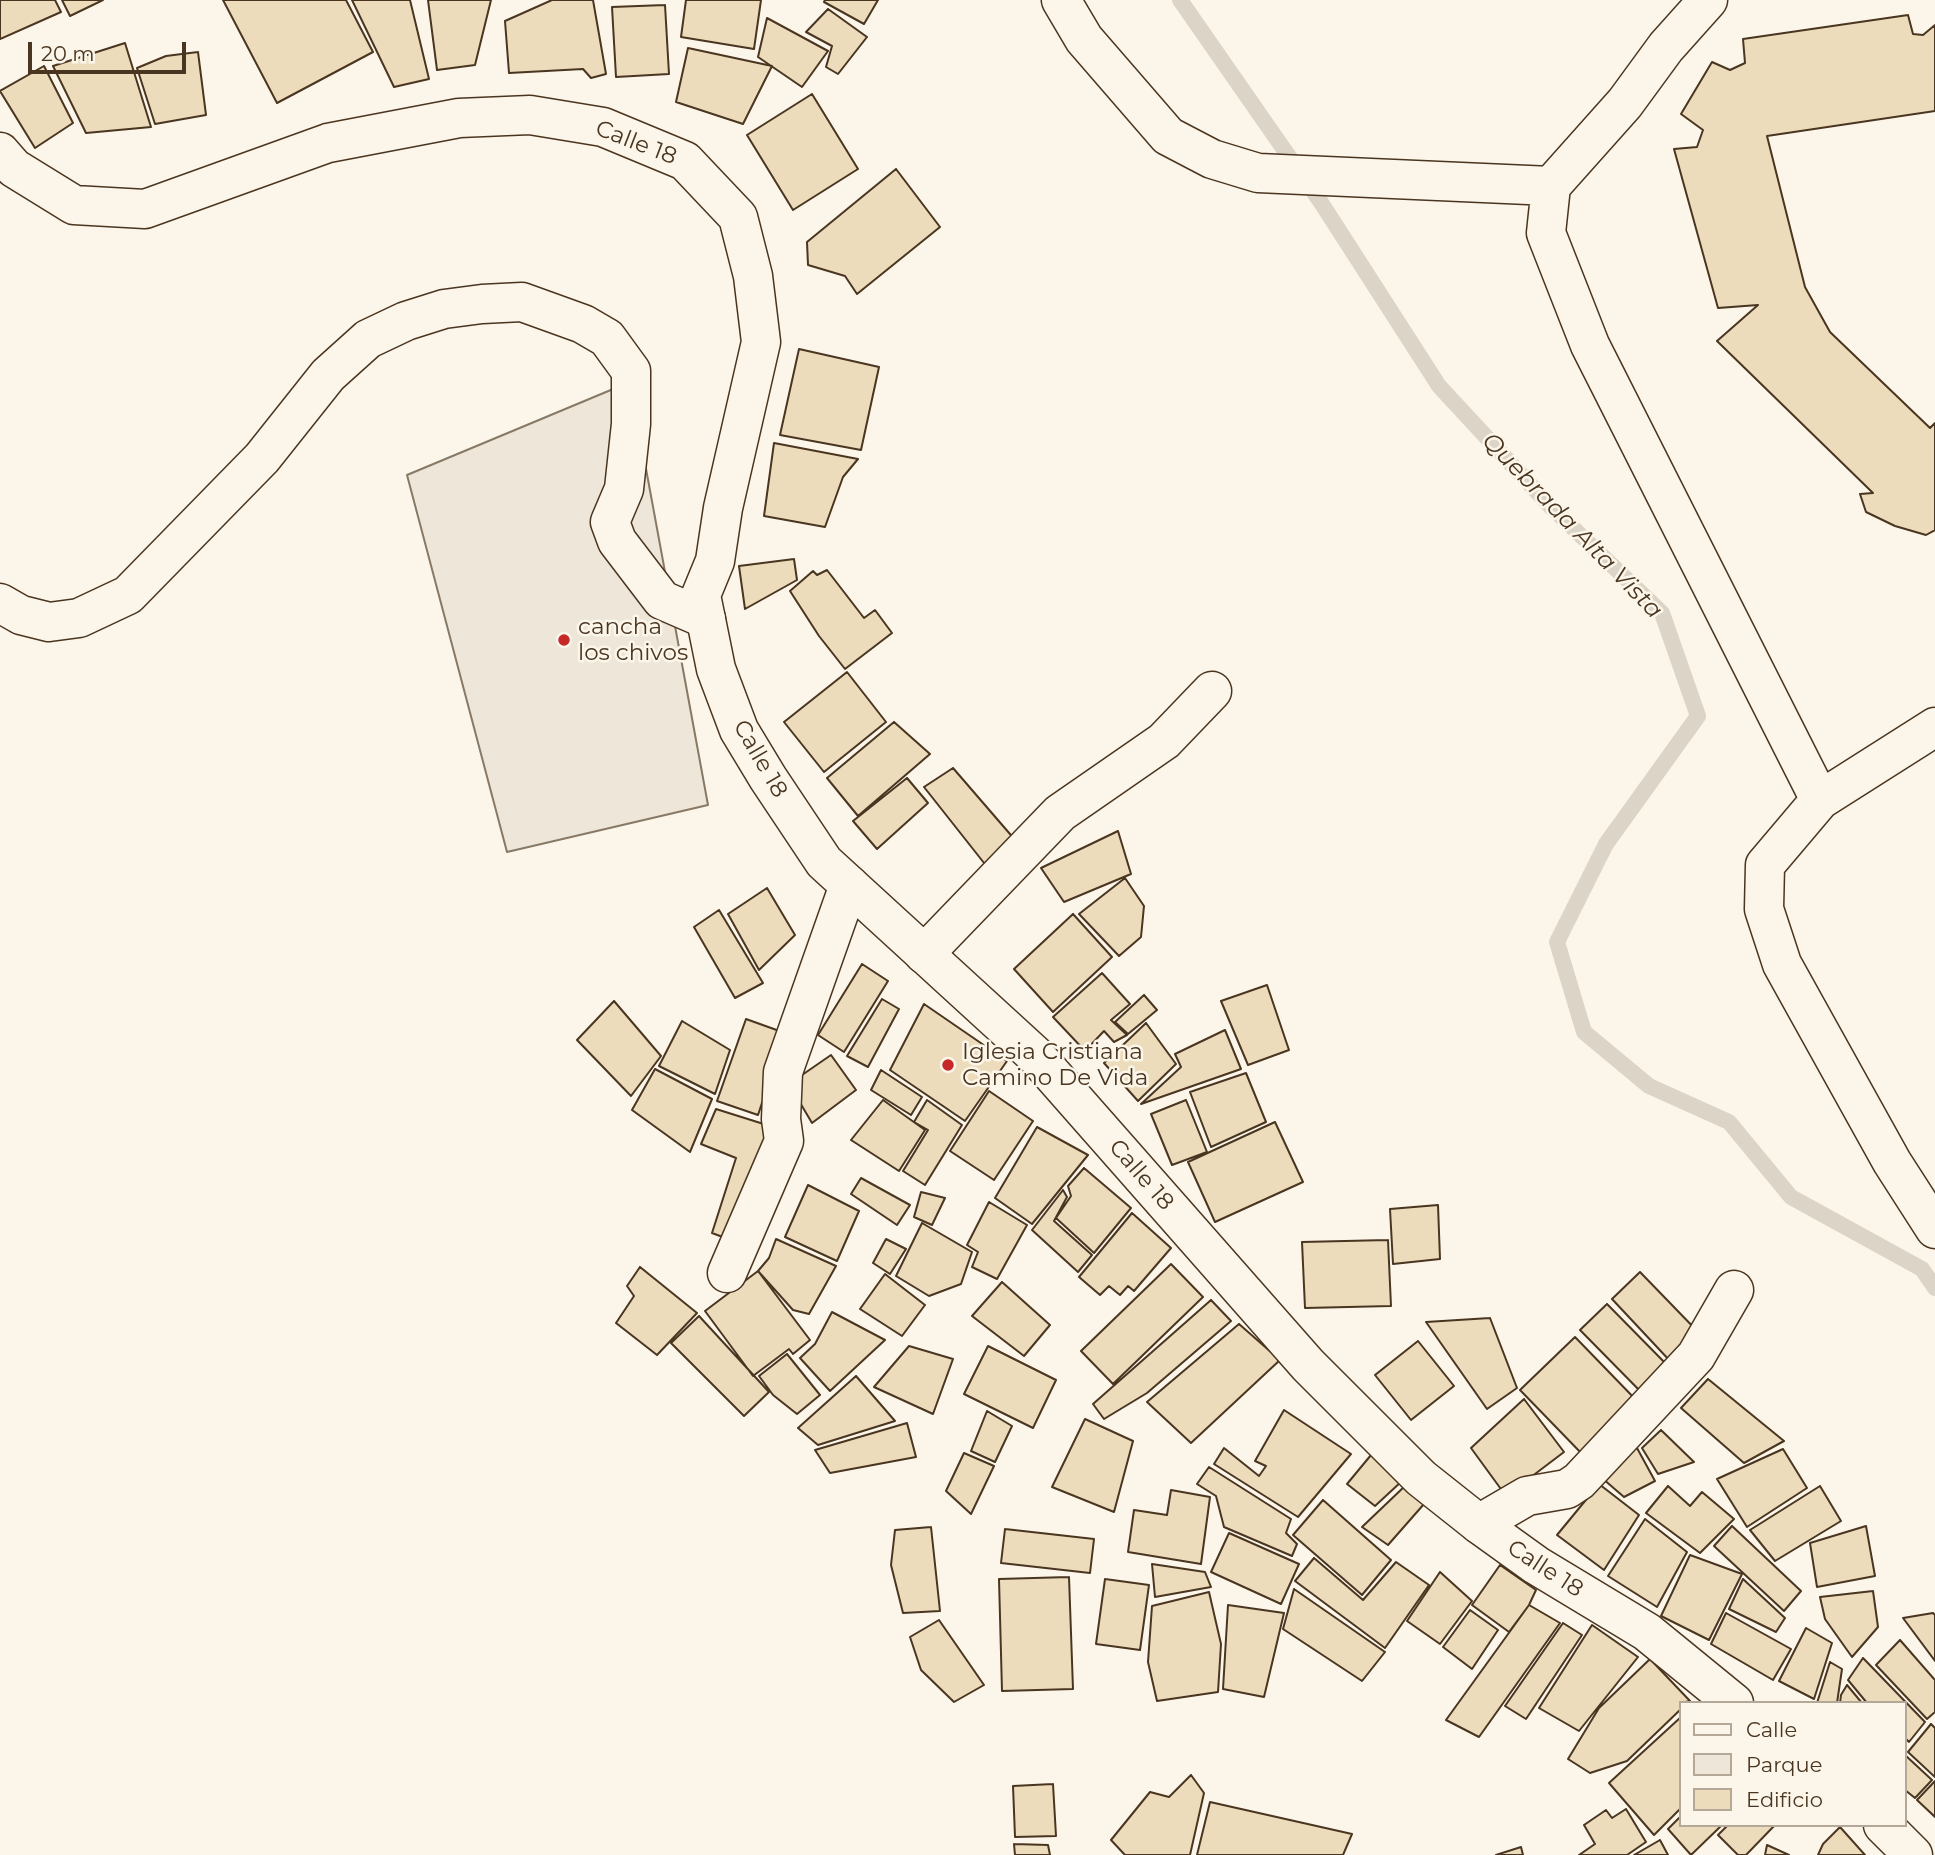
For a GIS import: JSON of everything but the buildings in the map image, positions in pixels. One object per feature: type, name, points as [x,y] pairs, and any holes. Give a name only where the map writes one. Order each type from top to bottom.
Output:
[{"type":"street","points":[[1061,0],[1084,40],[1168,135],[1212,159],[1258,173],[1551,186]]},
{"type":"street","points":[[1708,0],[1666,47],[1625,103],[1551,186],[1546,233],[1590,345],[1820,800]]},
{"type":"street","name":"Calle 18","points":[[0,152],[14,168],[74,205],[145,209],[328,143],[459,118],[530,115],[603,127],[685,161],[738,217],[753,276],[761,342],[723,508],[715,562],[701,595],[716,668],[739,730],[824,862],[1036,1056],[1308,1365],[1421,1478],[1536,1565],[1647,1632],[1732,1701]]},
{"type":"street","points":[[0,603],[21,615],[49,622],[79,618],[128,595],[262,458],[328,375],[368,338],[406,321],[444,309],[522,302],[583,324],[607,338],[631,371],[631,424],[624,489],[610,522],[617,541],[662,600],[706,619]]},
{"type":"street","points":[[924,954],[1060,813],[1164,741],[1212,691]]},
{"type":"street","points":[[1935,727],[1820,800],[1765,865],[1764,909],[1782,964],[1892,1161],[1935,1229]]},
{"type":"street","points":[[727,1273],[784,1141],[781,1119],[783,1072],[849,886]]},
{"type":"street","points":[[1479,1524],[1527,1496],[1567,1489],[1579,1481],[1696,1356],[1734,1290]]},
{"type":"street","points":[[1885,1827],[1913,1855]]},
{"type":"green space","name":"cancha los chivos","points":[[630,382],[708,805],[507,852],[407,475]]},
{"type":"waterway","name":"Quebrada Alta Vista","points":[[1180,0],[1322,204],[1439,386],[1552,508],[1662,613],[1698,716],[1606,844],[1557,942],[1584,1032],[1649,1086],[1729,1122],[1791,1197],[1922,1269],[1935,1288]]},
{"type":"place","name":"cancha los chivos","points":[[564,640]]},
{"type":"place","name":"Iglesia Cristiana Camino De Vida","points":[[948,1065]]}]
